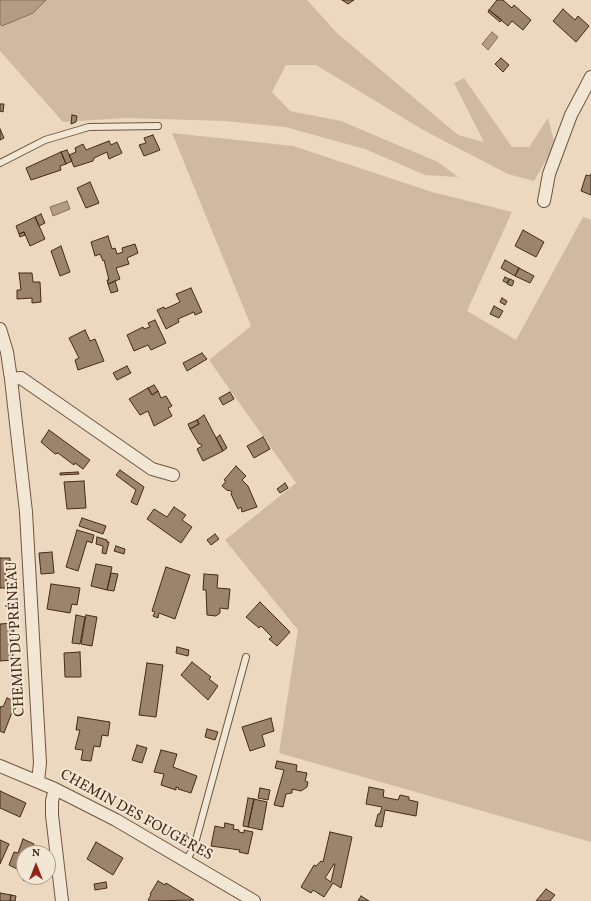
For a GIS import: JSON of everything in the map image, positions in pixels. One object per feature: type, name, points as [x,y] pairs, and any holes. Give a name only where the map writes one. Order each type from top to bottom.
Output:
[{"type":"street","points":[[544,201],[549,174],[571,115],[591,78]]},
{"type":"street","name":"CHEMIN DU PRÉNEAU","points":[[0,329],[7,352],[12,379],[26,512],[40,763],[38,781]]},
{"type":"street","points":[[12,379],[21,378],[152,469],[172,475]]},
{"type":"street","name":"CHEMIN DES FOUGÈRES","points":[[0,766],[38,781],[116,820],[254,901]]},
{"type":"street","points":[[55,789],[52,801],[52,815],[62,901]]},
{"type":"lane","points":[[0,163],[45,140],[89,127],[158,126]]},
{"type":"lane","points":[[186,861],[194,847],[246,657]]},
{"type":"shaded area","points":[[0,0],[307,0],[337,33],[458,135],[484,142],[454,83],[464,78],[512,147],[529,147],[548,118],[555,145],[534,181],[508,174],[425,131],[316,65],[286,65],[272,92],[290,111],[341,121],[438,162],[458,177],[425,175],[365,149],[285,127],[225,121],[126,118],[63,122],[0,51]]},
{"type":"shaded area","points":[[0,0],[46,0],[33,13],[2,26],[0,24]]},
{"type":"shaded area","points":[[492,32],[498,37],[488,50],[482,44]]},
{"type":"shaded area","points":[[172,133],[293,146],[432,192],[512,212],[467,311],[516,340],[583,217],[591,220],[591,842],[279,753],[298,630],[225,540],[296,483],[209,360],[251,326]]},
{"type":"shaded area","points":[[67,201],[70,209],[53,216],[50,207]]},
{"type":"building","points":[[342,0],[354,0],[348,4]]},
{"type":"building","points":[[497,0],[503,0],[512,8],[514,5],[531,20],[523,30],[512,21],[508,26],[489,10]]},
{"type":"building","points":[[563,9],[575,20],[578,16],[589,26],[576,42],[553,21]]},
{"type":"building","points":[[489,10],[502,20],[500,22],[488,12]]},
{"type":"building","points":[[501,58],[509,65],[503,72],[495,64]]},
{"type":"building","points":[[0,104],[4,104],[3,112],[0,111]]},
{"type":"building","points":[[72,115],[77,116],[76,122],[71,124]]},
{"type":"building","points":[[0,129],[4,138],[0,140]]},
{"type":"building","points":[[153,135],[160,150],[144,156],[139,145],[146,143],[144,138]]},
{"type":"building","points":[[109,141],[111,145],[117,142],[122,153],[109,159],[107,152],[94,158],[93,161],[74,167],[69,155],[76,152],[75,148],[83,144],[86,150]]},
{"type":"building","points":[[67,150],[72,161],[66,164],[61,152]]},
{"type":"building","points":[[61,152],[66,164],[60,166],[61,170],[31,180],[26,168]]},
{"type":"building","points":[[591,174],[591,195],[581,191],[586,175],[590,176]]},
{"type":"building","points":[[90,182],[99,203],[86,208],[77,188]]},
{"type":"building","points":[[41,214],[45,223],[39,226],[35,217]]},
{"type":"building","points":[[35,217],[45,239],[30,246],[24,232],[19,234],[16,226]]},
{"type":"building","points":[[523,230],[544,242],[536,257],[515,246]]},
{"type":"building","points":[[24,232],[25,235],[20,237],[19,234]]},
{"type":"building","points":[[108,236],[112,249],[115,248],[117,254],[123,252],[122,248],[135,244],[138,253],[127,258],[129,264],[116,268],[120,279],[108,284],[107,280],[109,280],[104,260],[103,261],[100,254],[95,256],[91,242]]},
{"type":"building","points":[[61,246],[70,272],[60,276],[51,251]]},
{"type":"building","points":[[505,260],[519,268],[515,276],[501,268]]},
{"type":"building","points":[[519,268],[534,276],[530,283],[515,276]]},
{"type":"building","points":[[19,273],[32,273],[33,282],[40,282],[41,302],[32,303],[32,298],[17,299],[17,290],[21,290]]},
{"type":"building","points":[[505,277],[509,279],[507,283],[503,281]]},
{"type":"building","points":[[510,279],[514,281],[512,286],[507,284]]},
{"type":"building","points":[[115,281],[118,291],[111,293],[108,284]]},
{"type":"building","points":[[191,288],[202,312],[195,315],[194,312],[178,319],[179,322],[166,329],[157,310],[164,307],[165,309],[180,302],[176,294]]},
{"type":"building","points":[[502,298],[507,301],[505,305],[500,302]]},
{"type":"building","points":[[494,306],[503,311],[499,318],[490,314]]},
{"type":"building","points":[[155,320],[166,343],[151,350],[148,345],[134,351],[127,335],[143,327],[144,329],[150,327],[148,323]]},
{"type":"building","points":[[85,330],[90,341],[95,339],[104,361],[78,370],[75,360],[79,358],[69,338]]},
{"type":"building","points":[[202,353],[207,359],[187,371],[183,363]]},
{"type":"building","points":[[127,366],[131,373],[117,380],[113,373]]},
{"type":"building","points":[[154,385],[158,391],[152,395],[148,388]]},
{"type":"building","points":[[148,388],[152,395],[158,391],[161,398],[166,396],[172,406],[168,408],[172,416],[154,426],[148,411],[140,415],[129,399]]},
{"type":"building","points":[[230,392],[234,399],[223,405],[219,398]]},
{"type":"building","points":[[204,415],[223,451],[203,461],[197,449],[202,446],[199,444],[190,429],[199,424],[197,420]]},
{"type":"building","points":[[197,420],[199,424],[190,429],[188,424]]},
{"type":"building","points":[[49,430],[90,460],[83,469],[75,463],[74,465],[58,453],[55,454],[41,442]]},
{"type":"building","points":[[220,435],[227,448],[223,451],[216,438]]},
{"type":"building","points":[[263,437],[270,449],[254,458],[247,446]]},
{"type":"building","points":[[236,466],[246,476],[242,480],[248,486],[257,507],[242,512],[241,507],[238,509],[231,494],[232,492],[229,490],[228,491],[222,486],[226,481],[224,480]]},
{"type":"building","points":[[120,470],[144,487],[137,505],[131,502],[136,490],[116,475]]},
{"type":"building","points":[[78,472],[79,474],[60,475],[60,473]]},
{"type":"building","points":[[84,481],[86,508],[67,509],[64,482]]},
{"type":"building","points":[[285,483],[288,488],[280,493],[277,489]]},
{"type":"building","points":[[174,507],[186,515],[182,520],[192,527],[181,543],[147,519],[154,509],[167,517]]},
{"type":"building","points":[[82,518],[106,526],[103,534],[79,526]]},
{"type":"building","points":[[77,530],[94,535],[92,543],[87,541],[78,571],[66,567]]},
{"type":"building","points":[[215,534],[219,539],[211,545],[207,540]]},
{"type":"building","points":[[97,537],[109,542],[106,554],[102,553],[103,546],[96,544]]},
{"type":"building","points":[[116,546],[125,549],[124,554],[114,551]]},
{"type":"building","points":[[52,552],[54,573],[41,574],[39,553]]},
{"type":"building","points":[[0,558],[10,558],[10,572],[5,572],[8,588],[0,588]]},
{"type":"building","points":[[96,564],[112,567],[107,590],[91,586]]},
{"type":"building","points":[[166,567],[190,575],[175,619],[159,613],[158,618],[153,616],[155,612],[152,611]]},
{"type":"building","points":[[111,573],[118,574],[114,591],[107,590]]},
{"type":"building","points":[[204,574],[218,575],[217,588],[230,589],[228,609],[220,608],[220,613],[216,616],[207,615],[206,590],[203,590]]},
{"type":"building","points":[[51,584],[80,588],[77,605],[72,604],[70,613],[47,609]]},
{"type":"building","points":[[260,602],[290,632],[277,646],[269,639],[272,637],[261,626],[259,628],[246,617]]},
{"type":"building","points":[[76,615],[85,617],[80,644],[72,643]]},
{"type":"building","points":[[86,615],[97,617],[92,646],[81,644]]},
{"type":"building","points":[[13,623],[13,660],[0,661],[0,624]]},
{"type":"building","points":[[177,647],[189,650],[188,656],[176,653]]},
{"type":"building","points":[[80,652],[81,677],[65,677],[64,653]]},
{"type":"building","points":[[192,662],[211,677],[209,679],[218,686],[208,700],[181,675]]},
{"type":"building","points":[[147,663],[163,665],[156,717],[139,715]]},
{"type":"building","points":[[7,698],[16,702],[4,733],[0,731],[0,709],[1,706],[3,707]]},
{"type":"building","points":[[78,717],[110,722],[108,736],[102,735],[100,747],[94,746],[91,761],[81,760],[83,750],[75,749],[80,730],[76,730]]},
{"type":"building","points":[[271,718],[274,731],[262,735],[265,746],[250,751],[242,727]]},
{"type":"building","points":[[207,729],[218,732],[215,740],[205,737]]},
{"type":"building","points":[[137,745],[147,748],[142,763],[132,760]]},
{"type":"building","points":[[161,750],[177,754],[173,767],[197,776],[191,793],[176,787],[176,790],[161,785],[164,774],[154,772]]},
{"type":"building","points":[[277,761],[297,765],[296,771],[307,773],[305,781],[308,782],[307,787],[301,791],[292,789],[292,793],[286,794],[283,807],[274,805],[284,770],[275,768]]},
{"type":"building","points":[[369,787],[384,790],[383,797],[398,800],[400,795],[409,797],[409,800],[418,802],[416,816],[385,810],[382,827],[375,826],[378,814],[380,814],[382,807],[366,804]]},
{"type":"building","points":[[260,788],[270,790],[268,800],[258,798]]},
{"type":"building","points":[[0,791],[26,803],[20,817],[0,808]]},
{"type":"building","points":[[248,798],[254,799],[248,827],[243,826]]},
{"type":"building","points":[[254,799],[267,802],[262,830],[248,827]]},
{"type":"building","points":[[225,823],[234,825],[233,829],[239,830],[239,832],[244,833],[244,830],[253,832],[248,854],[239,852],[240,850],[211,846],[215,826],[224,828]]},
{"type":"building","points":[[330,832],[352,837],[341,888],[333,883],[324,897],[313,890],[311,893],[301,887],[314,865],[316,866],[321,861],[323,862]],"holes":[[[335,864],[331,882],[325,878]]]},
{"type":"building","points":[[23,839],[34,844],[34,845],[21,845]]},
{"type":"building","points":[[0,840],[9,844],[0,864]]},
{"type":"building","points":[[96,842],[123,858],[113,875],[87,859]]},
{"type":"building","points":[[14,852],[16,852],[16,868],[9,865]]},
{"type":"building","points":[[158,881],[165,885],[166,883],[194,900],[148,900]]},
{"type":"building","points":[[106,882],[107,888],[95,890],[94,884]]},
{"type":"building","points":[[546,889],[555,895],[550,901],[536,901]]},
{"type":"building","points":[[0,893],[11,895],[10,901],[0,901]]},
{"type":"building","points":[[11,895],[16,896],[15,901],[10,901]]},
{"type":"building","points":[[361,896],[369,901],[358,901]]}]
